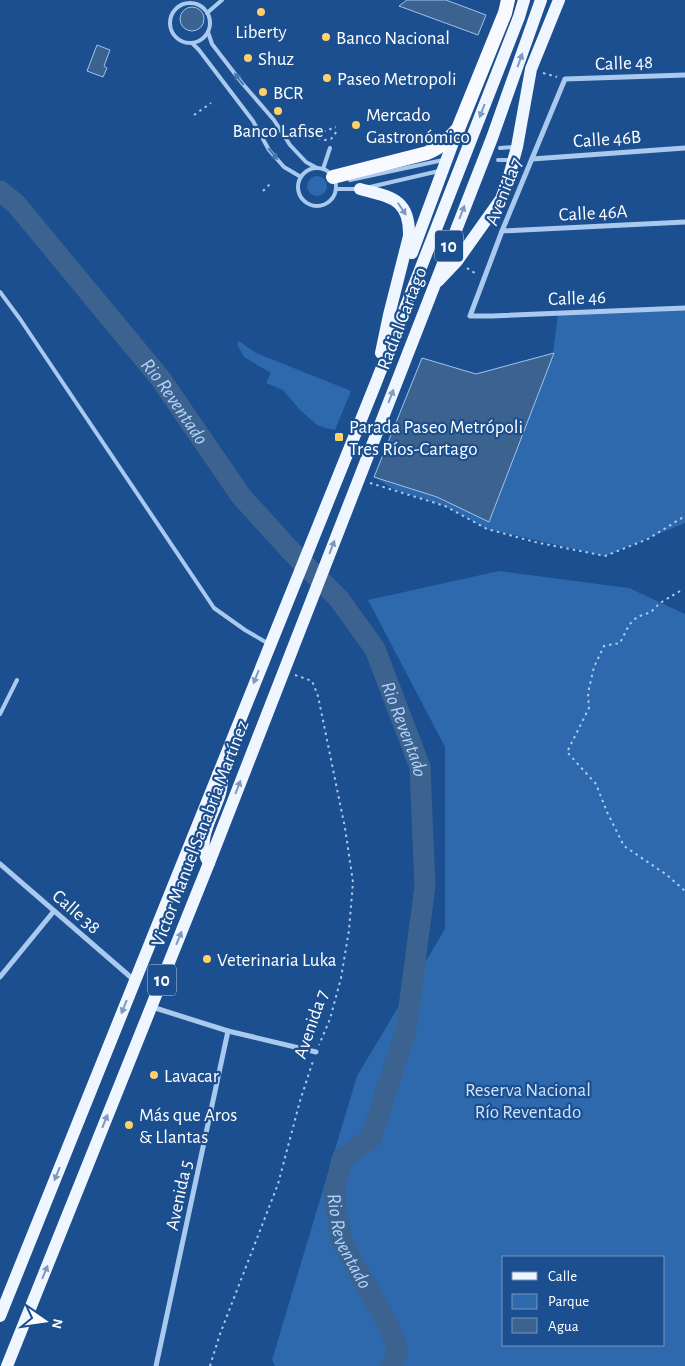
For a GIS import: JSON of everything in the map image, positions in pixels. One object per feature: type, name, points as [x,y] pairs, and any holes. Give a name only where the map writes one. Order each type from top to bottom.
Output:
[{"type":"highway","points":[[335,179],[436,150],[450,138],[458,129],[505,13],[508,0]]},
{"type":"main road","name":"Radial Cartago","points":[[294,584],[375,385],[524,0]]},
{"type":"main road","name":"Radial Cartago","points":[[314,593],[492,138],[541,0]]},
{"type":"main road","points":[[433,287],[457,261],[501,199],[514,160],[531,69],[559,0]]},
{"type":"main road","points":[[388,315],[458,129]]},
{"type":"main road","points":[[360,189],[391,198],[398,202],[407,216],[409,224],[409,236],[388,315],[375,385]]},
{"type":"main road","name":"Victor Manuel Sanabria Martínez","points":[[0,1316],[294,584]]},
{"type":"main road","name":"Victor Manuel Sanabria Martínez","points":[[5,1364],[209,863],[314,593]]},
{"type":"main road","points":[[209,863],[204,855],[203,846],[206,829],[223,787],[222,777],[218,774]]},
{"type":"street","name":"Calle 48","points":[[565,79],[685,75]]},
{"type":"street","name":"Avenida 7","points":[[470,316],[502,231],[565,79]]},
{"type":"street","name":"Calle 46B","points":[[532,159],[685,148]]},
{"type":"street","name":"Calle 46A","points":[[502,231],[685,222]]},
{"type":"street","name":"Calle 46","points":[[470,316],[685,308]]},
{"type":"street","name":"Calle 38","points":[[0,864],[135,981]]},
{"type":"street","points":[[0,977],[54,911]]},
{"type":"street","points":[[151,1007],[228,1031],[316,1052]]},
{"type":"street","name":"Avenida 5","points":[[156,1366],[228,1031]]},
{"type":"lane","points":[[178,0],[178,6]]},
{"type":"lane","points":[[207,13],[222,0]]},
{"type":"lane","points":[[197,4],[207,13],[210,19],[210,26],[205,37],[193,44],[186,44],[174,37],[169,24],[173,11],[178,6],[197,4]]},
{"type":"lane","points":[[208,32],[212,44],[274,120],[290,145],[306,162],[335,179],[360,189],[441,170]]},
{"type":"lane","points":[[193,44],[200,50],[253,122],[269,150],[284,167],[301,177]]},
{"type":"lane","points":[[500,148],[517,147]]},
{"type":"lane","points":[[317,168],[305,172],[298,184],[298,190],[304,200],[314,205],[326,204],[334,195],[335,179],[330,148]]},
{"type":"lane","points":[[335,179],[443,160]]},
{"type":"lane","points":[[498,160],[514,160]]},
{"type":"lane","points":[[0,292],[214,608],[245,630],[270,644]]},
{"type":"lane","points":[[0,714],[17,680]]},
{"type":"path","points":[[531,69],[565,79]]},
{"type":"path","points":[[194,115],[211,103]]},
{"type":"path","points":[[317,134],[336,127]]},
{"type":"path","points":[[318,138],[325,140],[331,138],[337,132]]},
{"type":"path","points":[[263,191],[270,184]]},
{"type":"path","points":[[457,261],[484,280]]},
{"type":"path","points":[[356,485],[445,506],[487,529],[535,542],[604,556],[648,539],[685,516]]},
{"type":"path","points":[[680,591],[660,603],[651,612],[637,617],[629,625],[620,643],[604,646],[594,667],[588,693],[589,708],[567,752],[596,784],[624,846],[685,891]]},
{"type":"path","name":"Avenida 7","points":[[210,1366],[220,1334],[278,1184],[300,1101],[316,1052],[330,1019],[341,978],[349,930],[353,882],[345,828],[318,696],[312,681],[283,671]]},
{"type":"green space","points":[[313,176],[321,176],[327,182],[327,190],[321,196],[313,196],[307,190],[307,182]]},
{"type":"green space","points":[[685,308],[685,523],[605,556],[487,529],[445,506],[393,489],[374,477],[422,358],[476,374],[553,353],[558,313]]},
{"type":"green space","points":[[239,341],[256,353],[351,391],[335,430],[317,425],[300,410],[283,390],[266,383],[271,373],[244,357],[237,344]]},
{"type":"green space","name":"Reserva Nacional Río Reventado","points":[[499,571],[629,588],[685,614],[685,1366],[275,1366],[272,1360],[357,1076],[445,929],[445,747],[368,600]]},
{"type":"water","points":[[407,0],[446,0],[486,15],[478,35],[399,6]]},
{"type":"water","points":[[187,7],[197,7],[204,14],[204,24],[197,31],[187,31],[180,24],[180,14]]},
{"type":"water","points":[[97,45],[110,50],[104,66],[107,68],[103,77],[87,71]]},
{"type":"water","points":[[554,353],[489,522],[437,497],[374,477],[422,358],[476,374]]},
{"type":"waterway","name":"Rio Reventado","points":[[0,191],[16,204],[160,378],[241,496],[290,550],[339,599],[375,649],[420,767],[425,886],[406,1030],[371,1138],[342,1159],[334,1193],[341,1240],[390,1328],[398,1352],[391,1366]]},
{"type":"place","name":"Liberty","points":[[261,12]]},
{"type":"place","name":"Banco Nacional","points":[[326,37]]},
{"type":"place","name":"Shuz","points":[[248,58]]},
{"type":"place","name":"Paseo Metropoli","points":[[327,78]]},
{"type":"place","name":"BCR","points":[[263,92]]},
{"type":"place","name":"Banco Lafise","points":[[278,111]]},
{"type":"place","name":"Mercado Gastronómico","points":[[356,125]]},
{"type":"place","name":"Parada Paseo Metrópoli Tres Ríos-Cartago","points":[[339,437]]},
{"type":"place","name":"Veterinaria Luka","points":[[207,959]]},
{"type":"place","name":"Lavacar","points":[[154,1075]]},
{"type":"place","name":"Más que Aros & Llantas","points":[[129,1125]]}]
